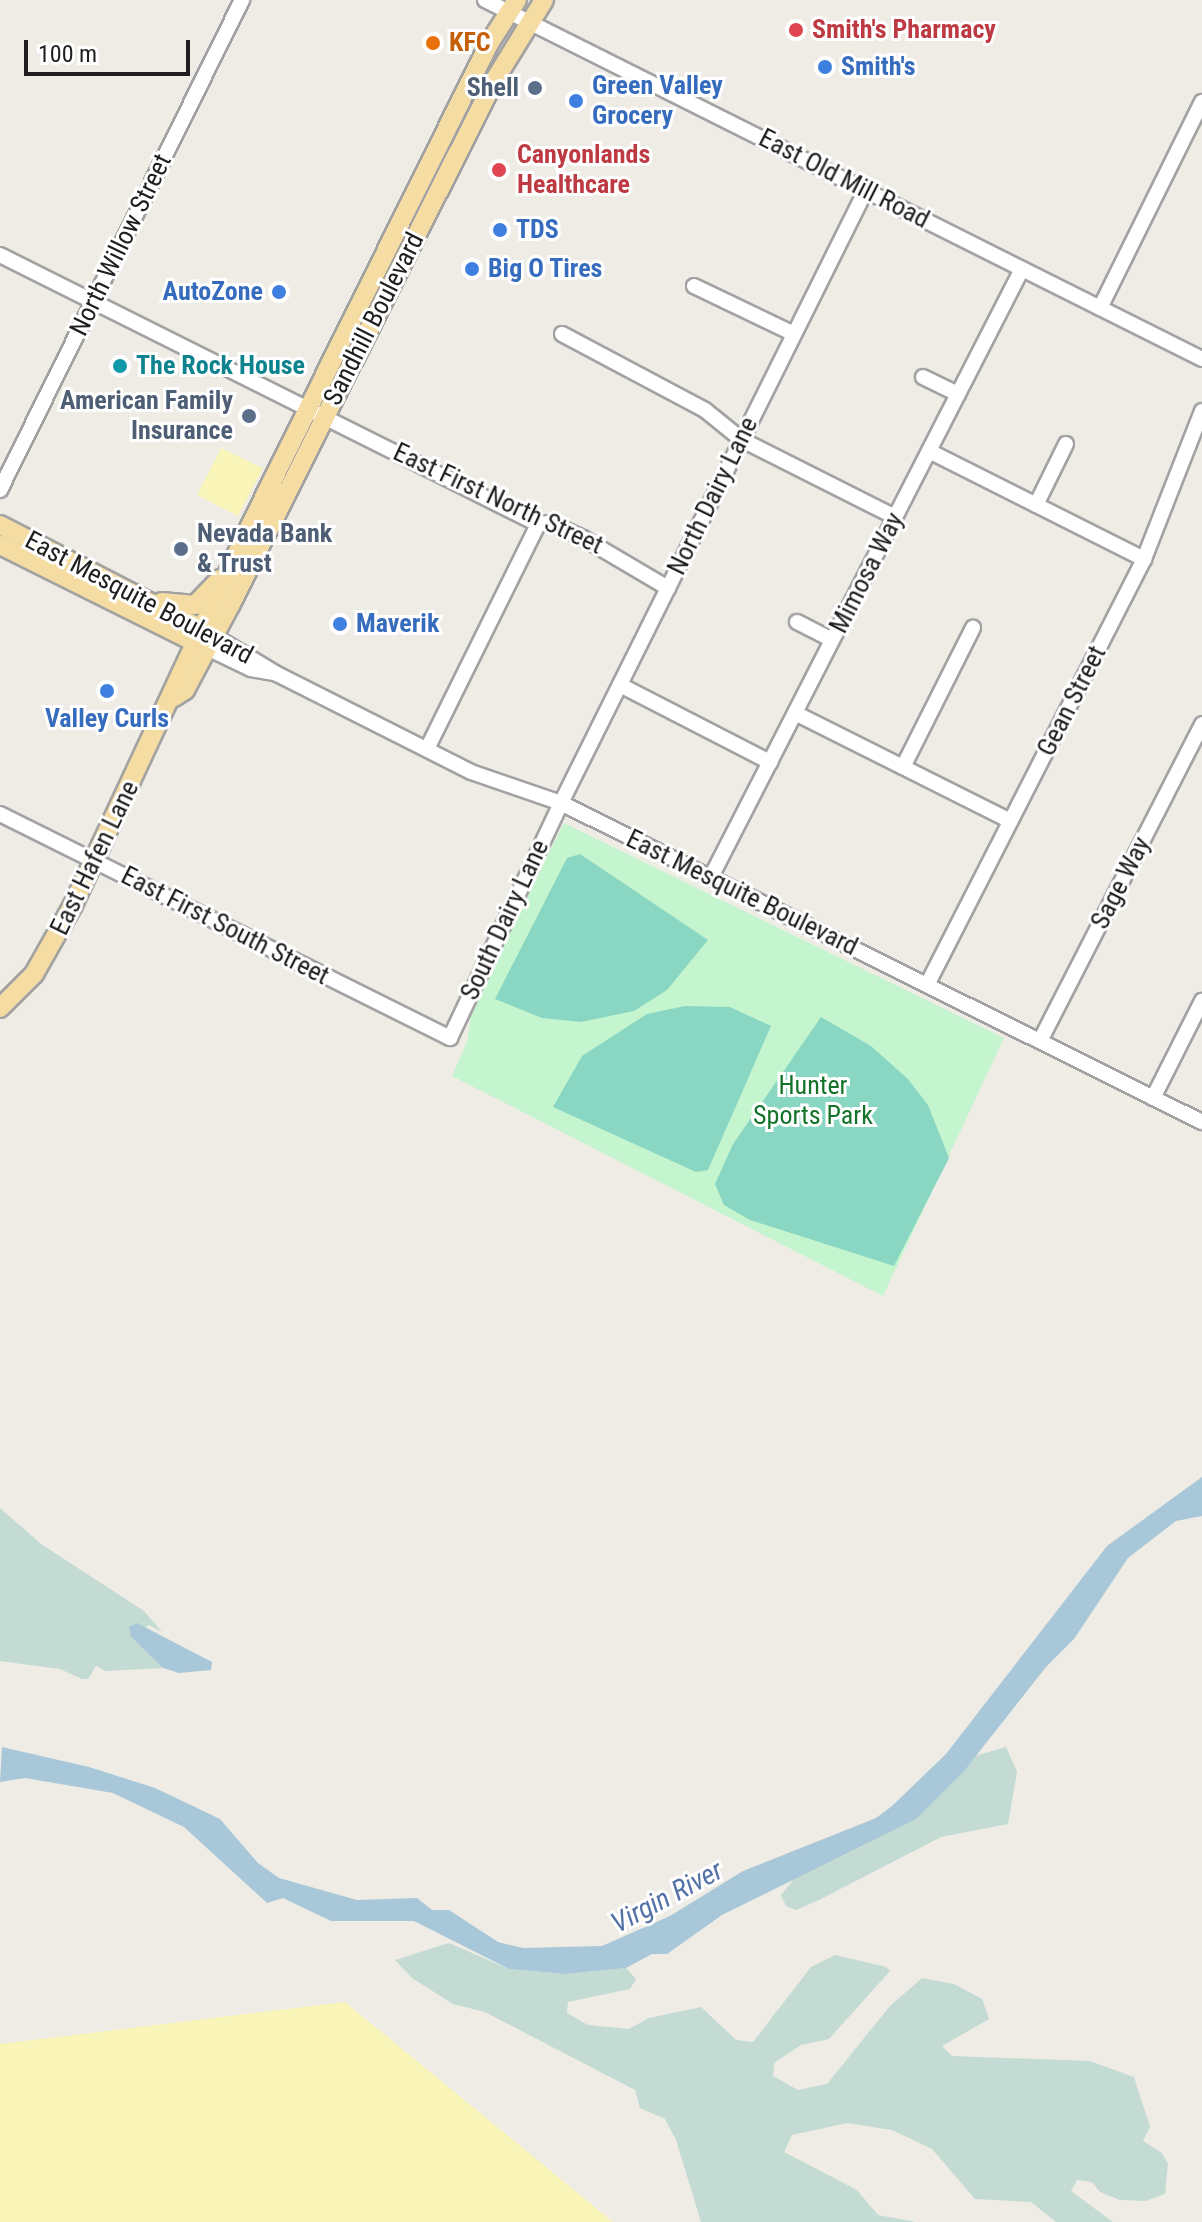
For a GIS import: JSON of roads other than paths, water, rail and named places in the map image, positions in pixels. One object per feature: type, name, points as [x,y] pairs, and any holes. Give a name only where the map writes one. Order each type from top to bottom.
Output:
[{"type":"main road","name":"Sandhill Boulevard","points":[[205,639],[241,544],[400,266],[504,61],[544,0]]},
{"type":"main road","name":"Sandhill Boulevard","points":[[205,639],[317,412],[423,179],[512,6]]},
{"type":"main road","points":[[400,266],[393,253],[421,194],[423,179]]},
{"type":"main road","name":"East Mesquite Boulevard","points":[[0,525],[123,586],[205,639]]},
{"type":"main road","points":[[123,586],[169,605],[195,605],[213,590],[241,544]]},
{"type":"main road","name":"East Mesquite Boulevard","points":[[0,545],[205,639]]},
{"type":"main road","name":"East Hafen Lane","points":[[0,1008],[34,974],[94,861],[174,697],[185,690],[205,639]]},
{"type":"street","name":"North Willow Street","points":[[0,490],[242,0]]},
{"type":"street","name":"East Old Mill Road","points":[[485,0],[512,6],[530,22],[1202,359]]},
{"type":"street","points":[[1100,308],[1202,102]]},
{"type":"street","name":"North Dairy Lane","points":[[561,803],[866,190]]},
{"type":"street","name":"East First North Street","points":[[0,255],[538,524],[551,523],[583,538],[668,588]]},
{"type":"street","name":"Mimosa Way","points":[[711,877],[1022,269]]},
{"type":"street","points":[[694,286],[794,334]]},
{"type":"street","points":[[562,334],[705,410],[742,440],[895,517]]},
{"type":"street","points":[[923,377],[958,394]]},
{"type":"street","name":"Gean Street","points":[[927,985],[1144,559],[1202,411]]},
{"type":"street","points":[[1036,505],[1066,444]]},
{"type":"street","points":[[929,451],[1144,559]]},
{"type":"street","points":[[427,749],[538,524]]},
{"type":"street","points":[[797,622],[832,640]]},
{"type":"street","points":[[903,767],[973,628]]},
{"type":"street","name":"East Mesquite Boulevard","points":[[205,639],[495,781],[561,803],[1202,1122]]},
{"type":"street","points":[[620,685],[770,762]]},
{"type":"street","points":[[795,713],[1011,821]]},
{"type":"street","name":"Sage Way","points":[[1040,1041],[1202,724]]},
{"type":"street","name":"South Dairy Lane","points":[[450,1038],[561,803]]},
{"type":"street","name":"East First South Street","points":[[0,814],[450,1038]]},
{"type":"street","points":[[1153,1098],[1202,1001]]},
{"type":"place","name":"Smith's Pharmacy","points":[[796,30]]},
{"type":"place","name":"KFC","points":[[433,43]]},
{"type":"place","name":"Smith's","points":[[825,67]]},
{"type":"place","name":"Shell","points":[[535,88]]},
{"type":"place","name":"Green Valley Grocery","points":[[576,101]]},
{"type":"place","name":"Canyonlands Healthcare","points":[[499,170]]},
{"type":"place","name":"TDS","points":[[500,230]]},
{"type":"place","name":"Big O Tires","points":[[472,269]]},
{"type":"place","name":"AutoZone","points":[[279,292]]},
{"type":"place","name":"The Rock House","points":[[120,366]]},
{"type":"place","name":"American Family Insurance","points":[[249,416]]},
{"type":"place","name":"Nevada Bank & Trust","points":[[181,549]]},
{"type":"place","name":"Maverik","points":[[340,624]]},
{"type":"place","name":"Valley Curls","points":[[107,691]]},
{"type":"park label","name":"Hunter Sports Park","points":[[813,1101]]},
{"type":"water label","name":"Virgin River","points":[[667,1897]]}]
